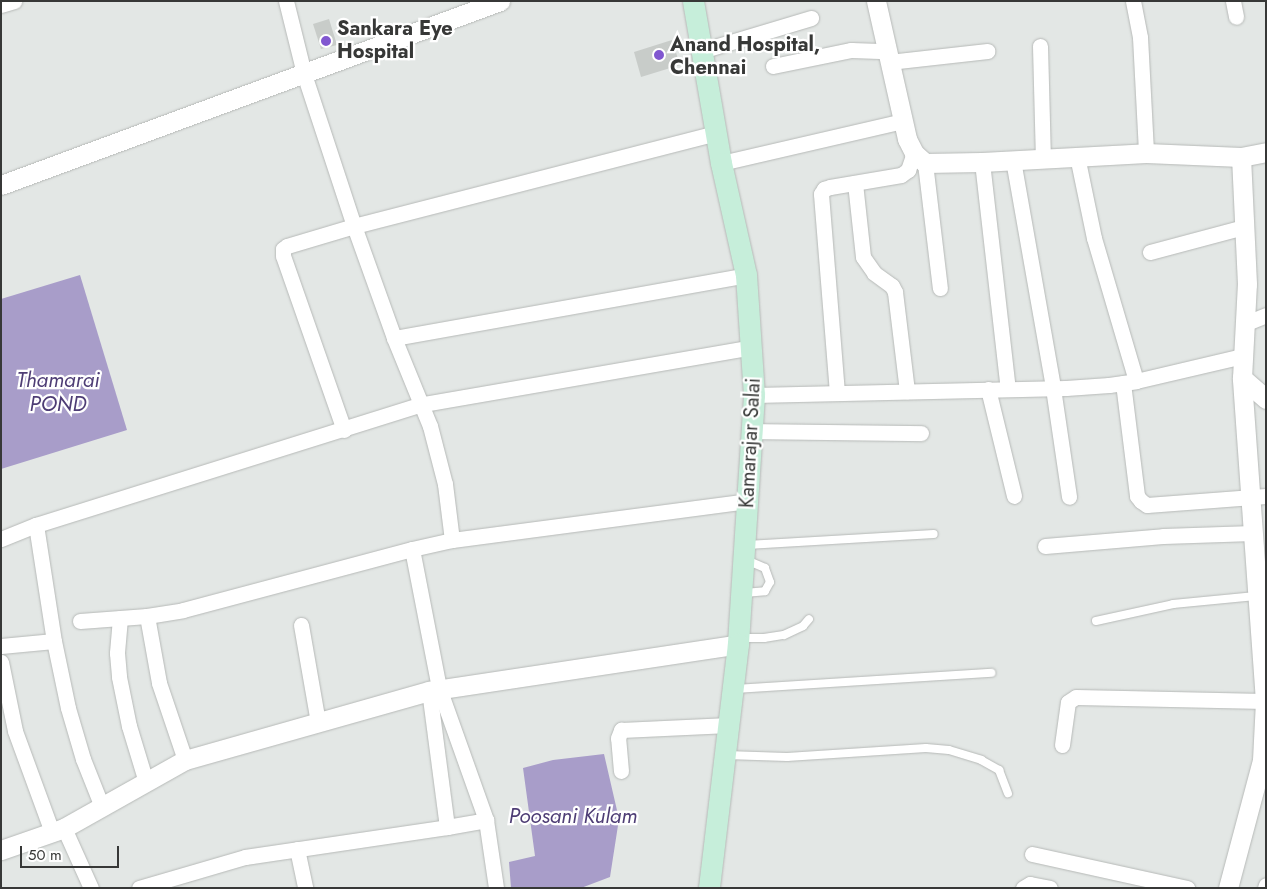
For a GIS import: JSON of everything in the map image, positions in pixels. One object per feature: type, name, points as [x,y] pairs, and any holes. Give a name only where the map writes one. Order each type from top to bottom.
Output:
[{"type":"main road","name":"Kamarajar Salai","points":[[693,1],[720,163],[746,275],[754,395],[738,641],[710,888]]},
{"type":"street","points":[[1,5],[14,1]]},
{"type":"street","points":[[286,1],[304,74],[354,226],[394,338],[423,404],[445,484],[452,540]]},
{"type":"street","points":[[1,185],[500,1]]},
{"type":"street","points":[[876,1],[907,139],[920,158],[940,288]]},
{"type":"street","points":[[1133,1],[1140,37],[1146,153]]},
{"type":"street","points":[[1233,1],[1236,17]]},
{"type":"street","points":[[702,51],[811,18]]},
{"type":"street","points":[[1040,46],[1043,159]]},
{"type":"street","points":[[773,66],[851,50],[888,56],[987,51]]},
{"type":"street","points":[[720,163],[903,121]]},
{"type":"street","points":[[344,430],[282,256],[283,249],[287,246],[354,226],[716,133]]},
{"type":"street","points":[[837,393],[821,194],[824,189],[901,175],[920,158],[982,162],[1146,153],[1240,157],[1266,152]]},
{"type":"street","points":[[1077,156],[1096,246],[1130,382],[1137,496],[1141,502],[1147,504],[1258,496]]},
{"type":"street","points":[[1228,888],[1262,760],[1265,700],[1261,601],[1253,533],[1258,496],[1242,378],[1247,284],[1240,157]]},
{"type":"street","points":[[1013,160],[1053,388],[1069,498]]},
{"type":"street","points":[[982,162],[1008,389]]},
{"type":"street","points":[[855,183],[863,257],[874,273],[892,286],[897,300],[907,391]]},
{"type":"street","points":[[1150,252],[1244,227]]},
{"type":"street","points":[[394,338],[746,275]]},
{"type":"street","points":[[1244,324],[1266,315]]},
{"type":"street","points":[[1,539],[36,526],[423,404],[752,347]]},
{"type":"street","points":[[754,395],[1053,388],[1130,382],[1243,356]]},
{"type":"street","points":[[1242,378],[1266,399]]},
{"type":"street","points":[[988,389],[1014,496]]},
{"type":"street","points":[[752,431],[921,433]]},
{"type":"street","points":[[80,621],[147,616],[183,610],[452,540],[747,501]]},
{"type":"street","points":[[36,526],[54,641],[68,708],[83,759],[102,807]]},
{"type":"street","points":[[1045,546],[1149,537],[1253,533]]},
{"type":"street","points":[[412,549],[434,690],[437,757],[447,827]]},
{"type":"street","points":[[147,616],[159,683],[185,760]]},
{"type":"street","points":[[120,618],[117,653],[119,677],[129,726],[146,782]]},
{"type":"street","points":[[301,625],[318,722]]},
{"type":"street","points":[[1,646],[54,641]]},
{"type":"street","points":[[1,850],[58,830],[185,760],[318,722],[434,690],[738,641]]},
{"type":"street","points":[[1,662],[8,731],[58,830],[90,888]]},
{"type":"street","points":[[434,690],[461,751],[486,820],[492,887]]},
{"type":"street","points":[[1062,745],[1068,702],[1076,698],[1265,700]]},
{"type":"street","points":[[621,771],[618,738],[621,730],[728,725]]},
{"type":"street","points":[[437,757],[461,751]]},
{"type":"street","points":[[139,888],[177,882],[245,856],[486,820]]},
{"type":"street","points":[[297,849],[305,888]]},
{"type":"street","points":[[1032,854],[1187,888]]},
{"type":"street","points":[[1023,888],[1030,884],[1050,888]]},
{"type":"lane","points":[[744,552],[934,534]]},
{"type":"lane","points":[[1096,621],[1173,604],[1261,601]]},
{"type":"lane","points":[[738,641],[776,637],[803,626],[810,619]]},
{"type":"lane","points":[[733,690],[992,673]]},
{"type":"lane","points":[[725,755],[787,758],[926,748],[949,750],[981,760],[999,770],[1008,793]]},
{"type":"water","name":"Thamarai POND","points":[[80,275],[127,430],[1,469],[1,299]]},
{"type":"water","name":"Poosani Kulam","points":[[604,754],[619,819],[610,877],[581,888],[511,888],[509,862],[535,856],[523,768],[553,760]]},
{"type":"building","points":[[329,19],[337,45],[321,49],[313,24]]},
{"type":"building","points":[[672,40],[680,65],[641,77],[634,52]]},
{"type":"place","name":"Sankara Eye Hospital","points":[[326,41]]},
{"type":"place","name":"Anand Hospital, Chennai","points":[[659,55]]}]
